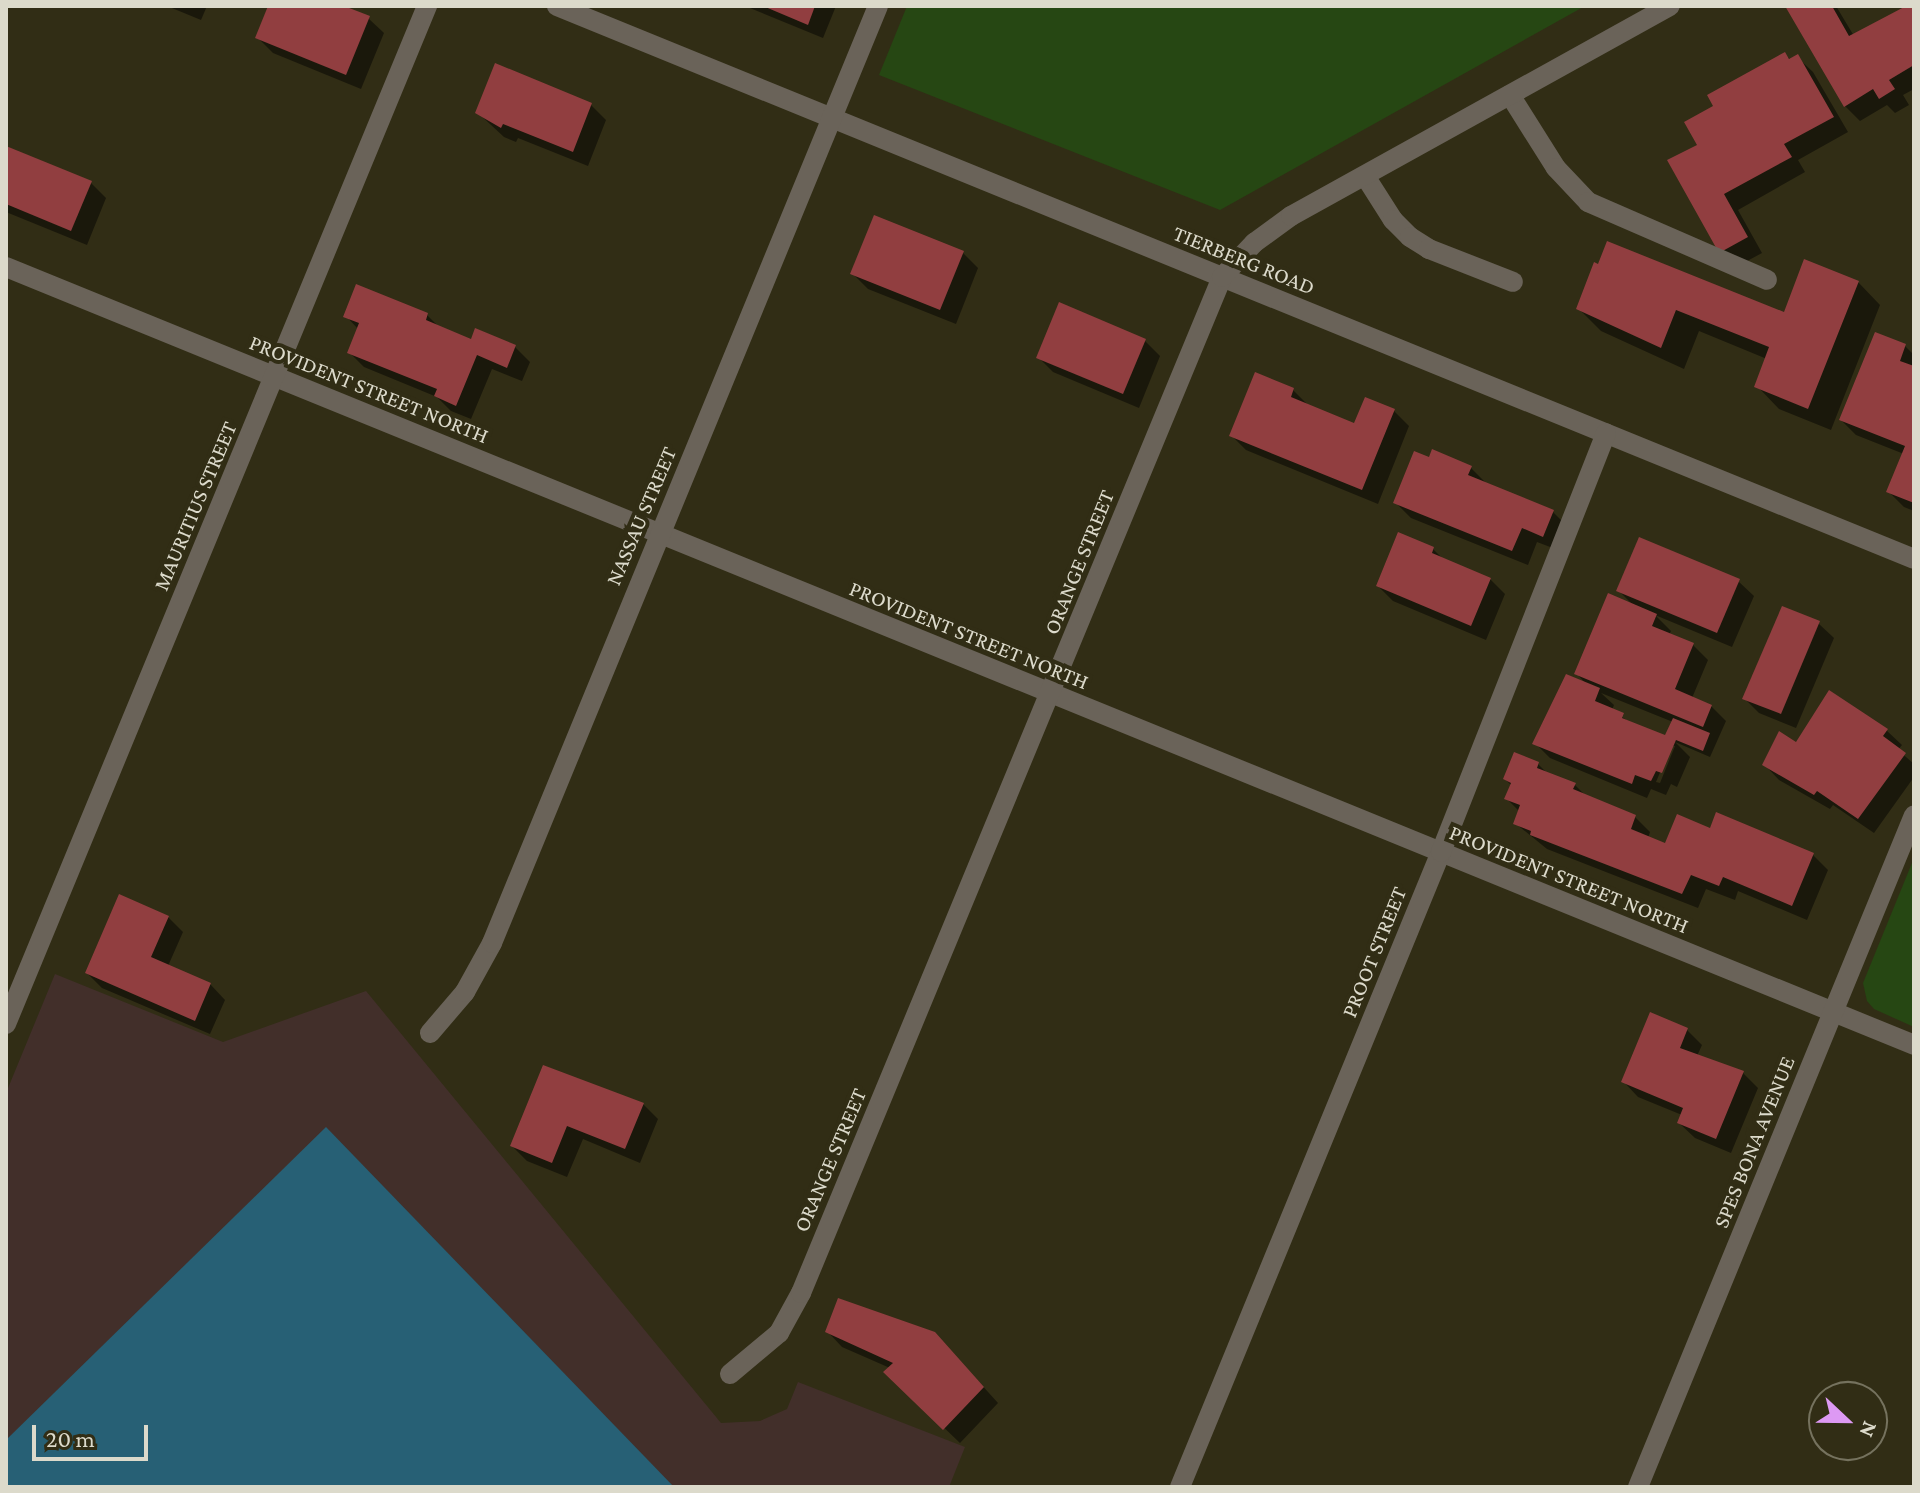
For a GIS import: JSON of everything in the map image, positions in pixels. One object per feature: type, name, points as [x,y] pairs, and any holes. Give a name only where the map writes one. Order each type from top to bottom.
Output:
[{"type":"street","name":"MAURITIUS STREET","points":[[6,1024],[427,6]]},
{"type":"street","name":"TIERBERG ROAD","points":[[557,6],[1914,559]]},
{"type":"street","name":"NASSAU STREET","points":[[430,1033],[465,992],[492,943],[878,6]]},
{"type":"street","name":"ORANGE STREET","points":[[730,1374],[779,1333],[790,1314],[1051,694],[1222,277],[1254,243],[1291,216],[1670,6]]},
{"type":"street","points":[[1510,95],[1556,168],[1588,202],[1767,280]]},
{"type":"street","points":[[1365,176],[1393,220],[1410,237],[1429,249],[1513,282]]},
{"type":"street","name":"PROVIDENT STREET NORTH","points":[[6,267],[1914,1045]]},
{"type":"street","name":"PROOT STREET","points":[[1180,1487],[1441,852],[1606,433]]},
{"type":"street","name":"SPES BONA AVENUE","points":[[1638,1487],[1914,815]]},
{"type":"shaded area","points":[[55,974],[223,1042],[366,991],[721,1423],[760,1421],[787,1409],[798,1382],[965,1447],[949,1487],[6,1487],[6,1093]]},
{"type":"green space","points":[[907,6],[1585,6],[1220,210],[879,75]]},
{"type":"green space","points":[[1914,858],[1914,1027],[1874,1009],[1867,1001],[1863,983]]},
{"type":"water","points":[[326,1127],[674,1487],[6,1487],[6,1440]]},
{"type":"building","points":[[268,6],[344,6],[370,16],[346,75],[255,38]]},
{"type":"building","points":[[763,6],[815,6],[808,25]]},
{"type":"building","points":[[1785,6],[1832,6],[1849,36],[1906,6],[1914,6],[1914,65],[1889,80],[1895,89],[1879,99],[1873,89],[1844,107]]},
{"type":"building","points":[[1785,52],[1789,59],[1798,54],[1834,117],[1784,144],[1792,157],[1724,194],[1748,237],[1719,253],[1667,160],[1697,145],[1684,122],[1713,106],[1707,95]]},
{"type":"building","points":[[495,63],[592,103],[573,152],[503,124],[501,128],[475,113]]},
{"type":"building","points":[[6,146],[92,181],[71,231],[6,204]]},
{"type":"building","points":[[874,215],[964,251],[940,310],[850,274]]},
{"type":"building","points":[[1607,241],[1784,312],[1804,259],[1859,281],[1808,409],[1754,387],[1769,347],[1676,310],[1661,348],[1576,309],[1594,262],[1598,264]]},
{"type":"building","points":[[356,284],[428,313],[426,320],[471,339],[475,328],[516,345],[507,368],[477,355],[456,406],[434,396],[437,389],[347,353],[359,323],[343,317]]},
{"type":"building","points":[[1059,302],[1146,339],[1123,394],[1036,358]]},
{"type":"building","points":[[1875,332],[1906,344],[1900,361],[1914,366],[1914,503],[1886,492],[1905,446],[1839,420]]},
{"type":"building","points":[[1255,372],[1294,388],[1291,397],[1354,423],[1365,397],[1395,409],[1362,490],[1229,436]]},
{"type":"building","points":[[1432,449],[1472,466],[1468,475],[1554,510],[1543,537],[1522,528],[1512,551],[1393,503],[1414,451],[1429,457]]},
{"type":"building","points":[[1398,532],[1434,547],[1432,553],[1491,578],[1471,626],[1376,586]]},
{"type":"building","points":[[1639,537],[1740,579],[1717,633],[1616,591]]},
{"type":"building","points":[[1608,593],[1657,614],[1652,626],[1694,643],[1675,689],[1712,705],[1703,727],[1574,674]]},
{"type":"building","points":[[1782,606],[1820,621],[1781,714],[1742,699]]},
{"type":"building","points":[[1566,674],[1600,688],[1595,701],[1624,713],[1622,718],[1665,735],[1673,718],[1710,733],[1703,751],[1676,740],[1662,773],[1656,771],[1651,781],[1635,775],[1632,784],[1532,744]]},
{"type":"building","points":[[1829,690],[1888,729],[1883,736],[1906,753],[1858,819],[1817,791],[1814,795],[1762,765],[1779,731],[1796,742]]},
{"type":"building","points":[[1514,752],[1539,762],[1537,768],[1576,783],[1573,789],[1636,815],[1631,829],[1665,843],[1677,814],[1710,828],[1716,812],[1814,853],[1792,906],[1723,877],[1719,886],[1691,875],[1682,894],[1530,835],[1531,831],[1513,824],[1520,805],[1504,799],[1511,783],[1503,779]]},
{"type":"building","points":[[119,894],[169,916],[151,957],[211,983],[195,1021],[85,973]]},
{"type":"building","points":[[1650,1012],[1688,1028],[1680,1048],[1744,1071],[1716,1139],[1677,1123],[1683,1108],[1621,1082]]},
{"type":"building","points":[[543,1065],[644,1103],[625,1149],[567,1126],[552,1163],[510,1146]]},
{"type":"building","points":[[838,1298],[935,1332],[984,1387],[943,1430],[883,1372],[893,1363],[825,1332]]}]
